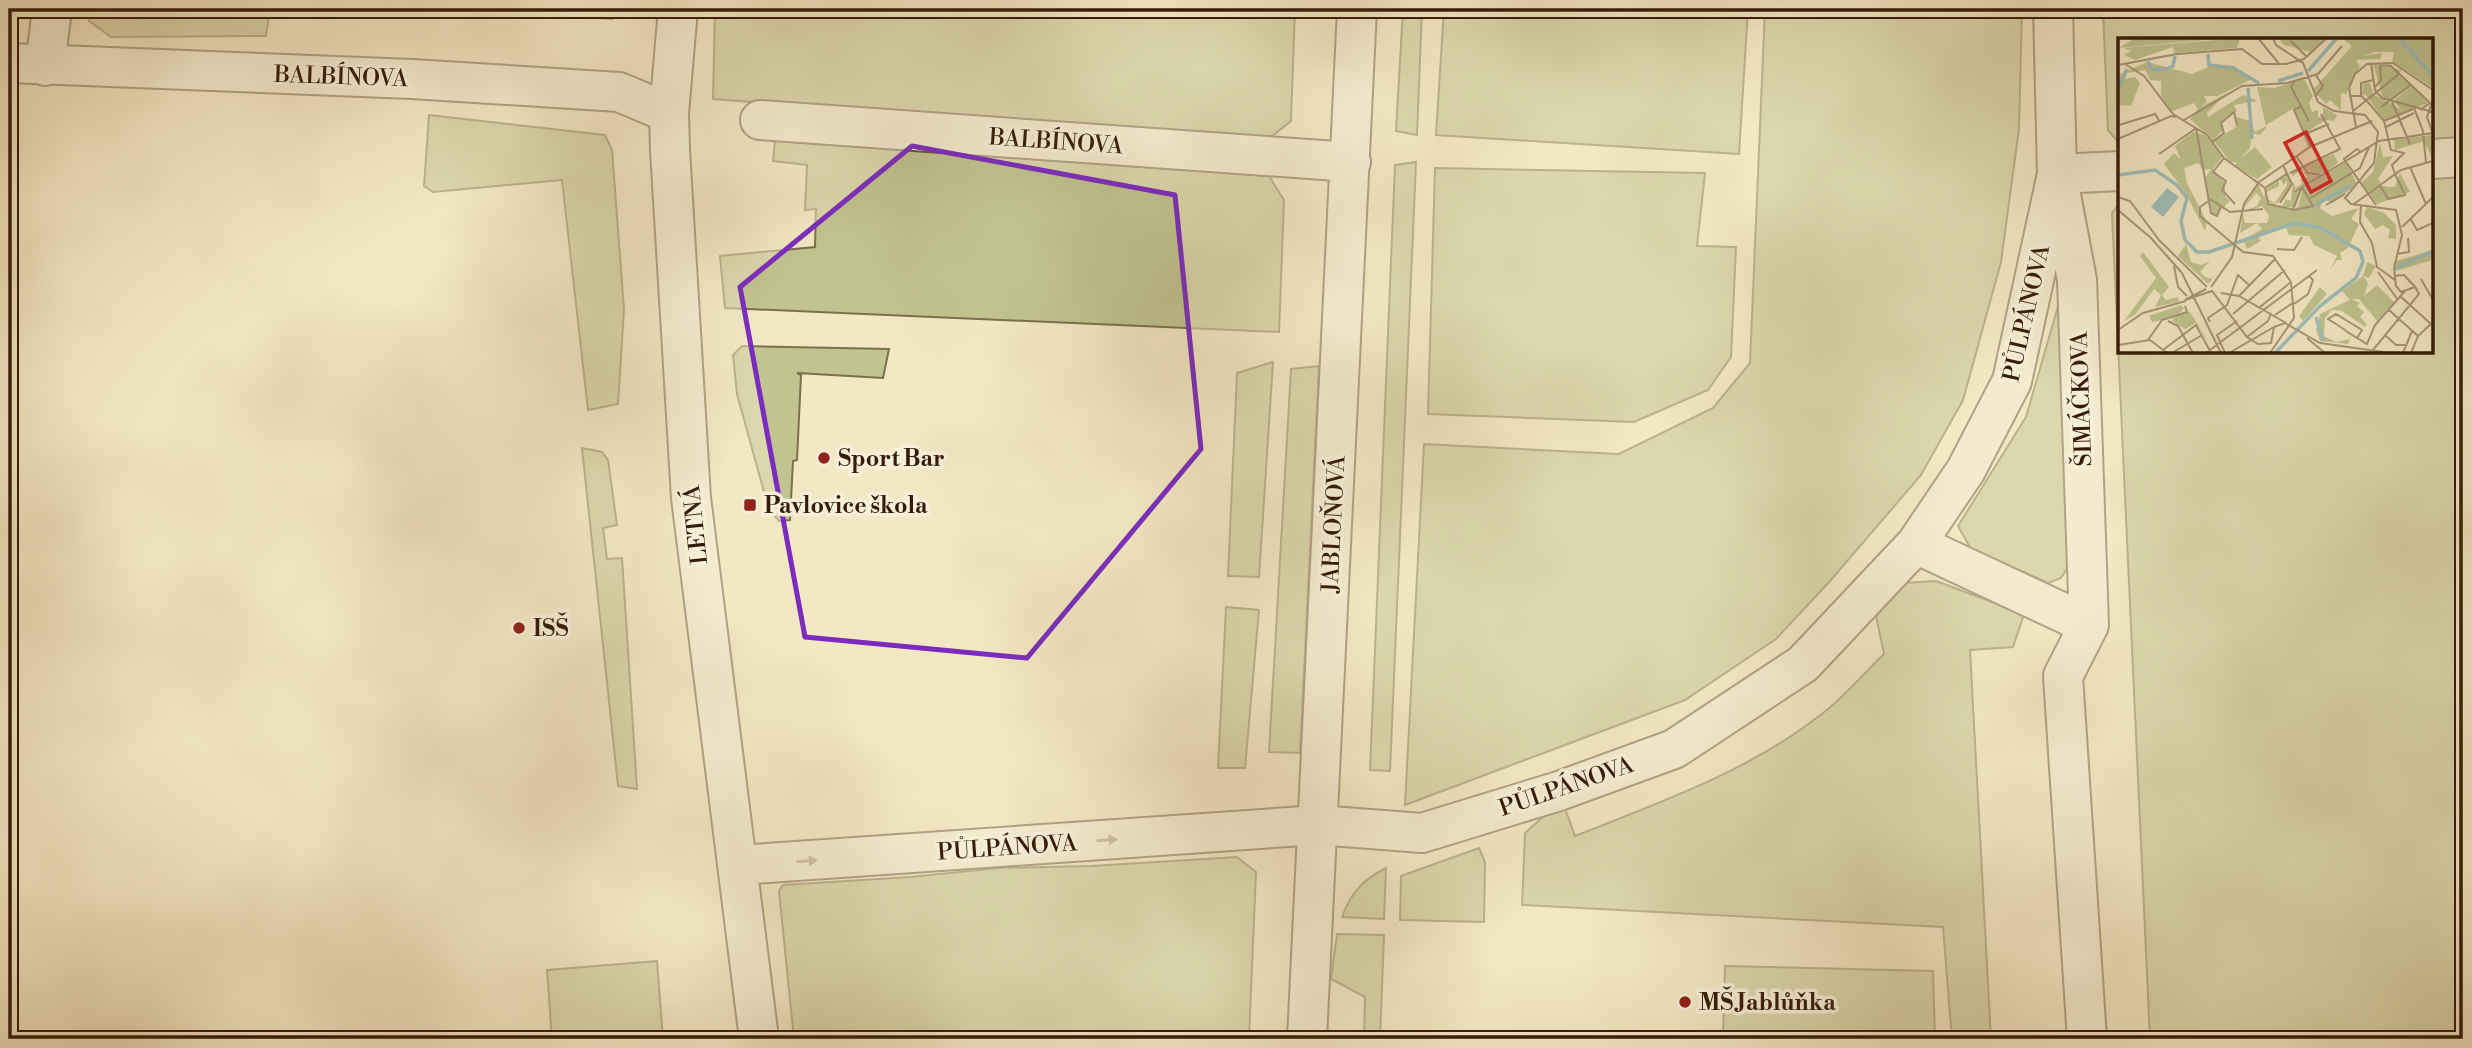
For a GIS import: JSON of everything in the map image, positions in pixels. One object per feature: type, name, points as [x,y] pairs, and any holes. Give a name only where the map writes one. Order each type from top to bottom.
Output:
[{"type":"street","points":[[27,64],[52,9]]},
{"type":"street","name":"LETNÁ","points":[[678,9],[669,113],[691,498],[759,1039]]},
{"type":"street","name":"JABLOŇOVÁ","points":[[1307,1039],[1357,9]]},
{"type":"street","name":"ŠIMÁČKOVA","points":[[2053,9],[2057,174],[2077,280],[2089,625],[2063,676],[2087,1039]]},
{"type":"street","name":"BALBÍNOVA","points":[[27,64],[412,79],[619,92],[669,113]]},
{"type":"street","name":"BALBÍNOVA","points":[[761,120],[1351,162]]},
{"type":"street","points":[[2434,159],[2463,158]]},
{"type":"street","points":[[2057,174],[2118,171]]},
{"type":"street","name":"PŮLPÁNOVA","points":[[739,866],[1318,825],[1422,833],[1559,791],[1674,749],[1803,664],[1916,544],[1966,470],[2012,381],[2057,174]]},
{"type":"street","points":[[1916,544],[2089,625]]},
{"type":"highlighted area","points":[[912,146],[1175,195],[1201,449],[1027,658],[805,637],[740,287]]},
{"type":"green space","points":[[90,9],[270,9],[266,36],[111,37],[89,21]]},
{"type":"green space","points":[[456,9],[613,9],[612,19]]},
{"type":"green space","points":[[715,9],[1295,9],[1291,121],[1266,141],[713,99]]},
{"type":"green space","points":[[1403,9],[1422,9],[1417,135],[1396,131]]},
{"type":"green space","points":[[1444,9],[1748,9],[1739,154],[1436,135]]},
{"type":"green space","points":[[1765,9],[2022,9],[2019,129],[2001,262],[1963,400],[1921,475],[1776,639],[1685,700],[1405,805],[1424,444],[1619,454],[1713,408],[1750,363]]},
{"type":"green space","points":[[2103,9],[2463,9],[2463,138],[2434,140],[2434,38],[2118,38],[2118,142],[2108,130]]},
{"type":"green space","points":[[429,115],[605,135],[612,150],[624,309],[618,404],[588,410],[562,180],[433,192],[424,186]]},
{"type":"green space","points":[[775,140],[1269,176],[1284,200],[1279,332],[725,308],[720,256],[815,247],[816,209],[805,210],[807,165],[773,161]]},
{"type":"green space","points":[[1416,162],[1390,771],[1370,770],[1395,165]]},
{"type":"green space","points":[[1435,168],[1705,173],[1697,246],[1736,247],[1731,357],[1708,390],[1634,422],[1428,414]]},
{"type":"green space","points":[[2463,173],[2463,1039],[2150,1039],[2118,354],[2434,354],[2434,174]]},
{"type":"green space","points":[[2118,206],[2118,343],[2112,213]]},
{"type":"green space","points":[[2059,303],[2071,562],[2061,578],[2048,583],[1971,549],[1958,526],[2026,417]]},
{"type":"green space","points":[[742,346],[889,349],[883,378],[797,373],[801,375],[797,460],[793,461],[790,520],[779,521],[769,510],[737,394],[733,355]]},
{"type":"green space","points":[[1273,362],[1259,577],[1228,576],[1237,373]]},
{"type":"green space","points":[[1319,366],[1300,753],[1269,752],[1291,369]]},
{"type":"green space","points":[[582,448],[602,452],[608,460],[617,525],[603,528],[607,559],[622,558],[637,789],[618,786]]},
{"type":"green space","points":[[1936,581],[2024,614],[2013,647],[1970,650],[1991,1039],[1952,1039],[1943,927],[1522,905],[1525,833],[1562,800],[1575,836],[1704,784],[1766,752],[1831,706],[1884,654],[1875,611],[1903,583]]},
{"type":"green space","points":[[1226,607],[1259,610],[1245,768],[1218,768]]},
{"type":"green space","points":[[1479,848],[1485,862],[1484,922],[1400,920],[1401,876]]},
{"type":"green space","points":[[1237,857],[1256,872],[1249,1039],[794,1039],[779,891],[783,885],[999,868],[1091,866]]},
{"type":"green space","points":[[1386,868],[1384,919],[1342,917],[1349,900],[1359,888]]},
{"type":"green space","points":[[1337,934],[1384,935],[1380,1039],[1364,1039],[1365,997],[1331,979]]},
{"type":"green space","points":[[657,961],[663,1039],[552,1039],[547,970]]},
{"type":"green space","points":[[1725,966],[1933,971],[1935,1039],[1723,1039]]},
{"type":"place","name":"Sport Bar","points":[[824,458]]},
{"type":"place","name":"Pavlovice škola","points":[[750,505]]},
{"type":"place","name":"ISŠ","points":[[519,628]]},
{"type":"place","name":"MŠ Jablůňka","points":[[1685,1002]]}]
